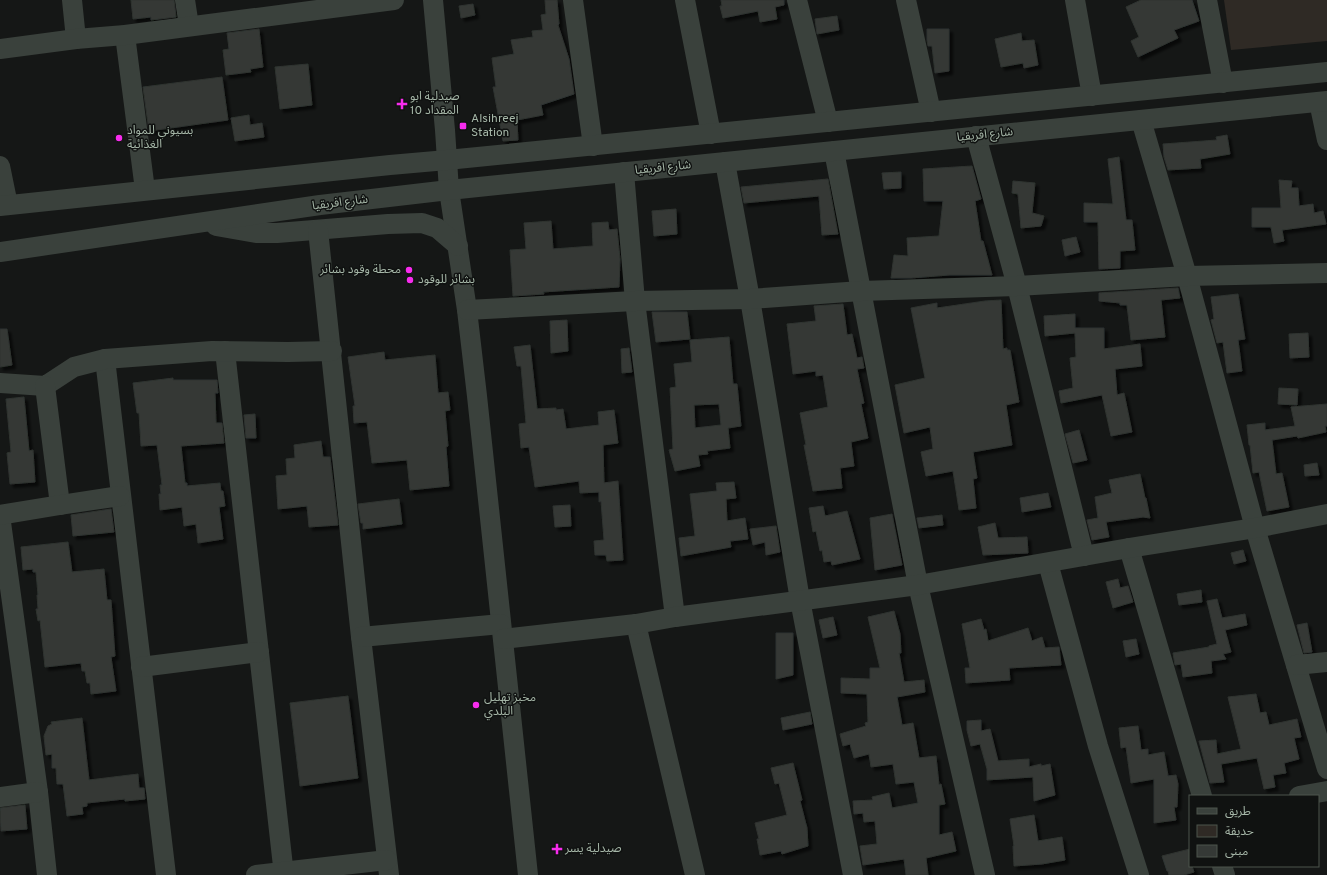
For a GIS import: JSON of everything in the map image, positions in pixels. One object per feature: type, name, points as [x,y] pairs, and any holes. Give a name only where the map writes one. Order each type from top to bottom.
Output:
[{"type":"street","points":[[72,0],[76,39]]},
{"type":"street","points":[[185,0],[189,26]]},
{"type":"street","points":[[0,49],[76,39],[125,35],[189,26],[292,6],[394,0]]},
{"type":"street","points":[[433,0],[449,190],[467,310],[528,875]]},
{"type":"street","points":[[573,0],[593,146]]},
{"type":"street","points":[[685,0],[710,134]]},
{"type":"street","points":[[797,0],[828,122]]},
{"type":"street","points":[[906,0],[931,112]]},
{"type":"street","points":[[1075,0],[1092,96]]},
{"type":"street","points":[[1207,0],[1223,83]]},
{"type":"street","points":[[125,35],[145,190]]},
{"type":"street","points":[[0,166],[4,205],[1327,72]]},
{"type":"street","points":[[1323,101],[1327,140]]},
{"type":"street","name":"شارع افريقيا","points":[[0,252],[320,205],[449,190],[1323,101]]},
{"type":"street","points":[[1141,120],[1187,276],[1255,528],[1327,769]]},
{"type":"street","points":[[976,136],[1017,286],[1084,556]]},
{"type":"street","points":[[834,151],[918,585],[985,875]]},
{"type":"street","points":[[725,162],[750,299],[800,600],[853,875]]},
{"type":"street","points":[[624,172],[635,302],[674,617]]},
{"type":"street","points":[[202,223],[256,233],[277,233],[388,224],[422,223],[438,228],[458,246]]},
{"type":"street","points":[[256,875],[388,867],[361,637],[332,351],[318,230]]},
{"type":"street","points":[[467,310],[635,302],[750,299],[861,291],[1017,286],[1187,276],[1327,273]]},
{"type":"street","points":[[0,383],[45,386],[74,367],[105,359],[212,351],[332,351]]},
{"type":"street","points":[[225,351],[284,874]]},
{"type":"street","points":[[105,359],[166,875]]},
{"type":"street","points":[[45,386],[60,505]]},
{"type":"street","points":[[47,875],[38,792],[0,515],[120,496]]},
{"type":"street","points":[[361,637],[502,632],[636,624],[674,617],[918,585],[1129,548],[1255,528],[1327,514]]},
{"type":"street","points":[[1129,548],[1202,795]]},
{"type":"street","points":[[1048,563],[1098,746],[1139,875]]},
{"type":"street","points":[[636,624],[696,875]]},
{"type":"street","points":[[141,667],[259,652]]},
{"type":"street","points":[[1296,665],[1327,662]]},
{"type":"street","points":[[1305,795],[1327,791]]},
{"type":"street","points":[[0,797],[38,792]]},
{"type":"green space","points":[[1224,0],[1327,0],[1327,41],[1231,50]]},
{"type":"building","points":[[131,0],[174,0],[176,17],[151,20],[151,17],[133,19]]},
{"type":"building","points":[[545,0],[557,0],[558,25],[569,59],[574,94],[541,105],[543,115],[517,120],[518,140],[503,141],[493,87],[496,87],[492,58],[514,54],[511,40],[533,37],[532,31],[543,30],[541,15],[546,14]]},
{"type":"building","points":[[721,0],[784,0],[784,5],[775,7],[777,19],[760,22],[758,11],[723,18],[720,6],[722,6]]},
{"type":"building","points":[[1141,0],[1192,0],[1199,21],[1174,30],[1178,38],[1138,57],[1131,41],[1139,37],[1126,7]]},
{"type":"building","points":[[473,4],[475,15],[461,18],[459,6]]},
{"type":"building","points":[[837,16],[839,30],[817,34],[815,19]]},
{"type":"building","points":[[259,29],[263,67],[250,69],[251,72],[226,75],[223,50],[229,49],[227,33]]},
{"type":"building","points":[[927,29],[949,29],[949,71],[935,73],[932,46],[928,46]]},
{"type":"building","points":[[1021,33],[1022,41],[1034,40],[1038,65],[1024,68],[1023,63],[1001,67],[995,39]]},
{"type":"building","points":[[308,64],[312,105],[280,109],[275,67]]},
{"type":"building","points":[[222,77],[228,120],[149,131],[143,87]]},
{"type":"building","points":[[249,115],[250,125],[262,123],[264,137],[235,141],[231,118]]},
{"type":"building","points":[[1227,135],[1230,154],[1200,159],[1201,168],[1168,170],[1164,157],[1163,144],[1217,140],[1216,137]]},
{"type":"building","points":[[1119,157],[1126,220],[1132,220],[1135,250],[1120,251],[1120,268],[1099,269],[1098,222],[1084,222],[1084,203],[1113,204],[1108,159]]},
{"type":"building","points":[[972,166],[981,199],[975,201],[981,241],[983,241],[992,275],[949,275],[891,278],[894,255],[908,256],[907,238],[939,236],[943,201],[924,201],[923,169]]},
{"type":"building","points":[[901,172],[901,188],[884,189],[882,173]]},
{"type":"building","points":[[828,179],[838,234],[822,235],[819,196],[744,203],[741,187]]},
{"type":"building","points":[[1279,180],[1292,181],[1291,188],[1298,188],[1299,206],[1313,204],[1314,213],[1323,211],[1326,224],[1282,230],[1284,241],[1274,243],[1271,227],[1252,227],[1252,208],[1281,208]]},
{"type":"building","points":[[1013,181],[1035,183],[1032,213],[1044,216],[1041,226],[1021,228],[1018,194],[1012,193]]},
{"type":"building","points":[[676,209],[677,234],[654,236],[652,211]]},
{"type":"building","points":[[551,221],[553,249],[593,246],[592,223],[608,222],[609,230],[617,229],[620,259],[619,287],[543,292],[544,294],[513,296],[510,250],[526,249],[524,223]]},
{"type":"building","points":[[1076,237],[1080,252],[1065,256],[1062,240]]},
{"type":"building","points":[[1178,288],[1180,298],[1161,300],[1165,337],[1131,340],[1127,305],[1099,301],[1099,293]]},
{"type":"building","points":[[1238,294],[1245,339],[1238,340],[1242,371],[1227,373],[1223,342],[1217,343],[1211,320],[1214,319],[1211,297]]},
{"type":"building","points":[[1001,300],[1003,349],[1007,348],[1007,350],[1010,350],[1019,402],[1006,405],[1012,445],[973,452],[977,478],[973,479],[976,508],[959,510],[953,471],[926,476],[921,452],[933,449],[930,427],[904,433],[895,385],[925,378],[911,308],[937,303],[937,308]]},
{"type":"building","points":[[843,304],[847,335],[852,334],[857,358],[862,357],[864,368],[857,369],[864,403],[861,404],[868,438],[851,442],[854,466],[840,468],[842,488],[813,491],[804,445],[806,445],[800,413],[828,407],[823,375],[816,376],[816,371],[793,374],[787,324],[816,321],[814,306]]},
{"type":"building","points":[[652,312],[687,312],[690,339],[656,342]]},
{"type":"building","points":[[1075,314],[1075,328],[1104,328],[1104,349],[1140,344],[1142,366],[1115,369],[1117,395],[1124,393],[1132,432],[1111,436],[1102,395],[1061,403],[1059,391],[1073,388],[1070,358],[1076,357],[1075,333],[1045,336],[1044,316]]},
{"type":"building","points":[[567,320],[568,351],[551,353],[550,321]]},
{"type":"building","points":[[0,329],[7,329],[12,365],[0,367]]},
{"type":"building","points":[[1308,333],[1309,357],[1290,358],[1289,334]]},
{"type":"building","points":[[729,337],[733,384],[737,384],[741,426],[728,428],[730,448],[707,451],[708,454],[698,455],[700,466],[675,471],[669,450],[673,449],[670,388],[676,387],[674,364],[692,362],[690,340]],"holes":[[[719,404],[721,425],[695,428],[694,405]]]},
{"type":"building","points":[[530,345],[537,409],[563,409],[566,429],[599,425],[598,412],[614,410],[618,443],[603,445],[604,483],[618,481],[623,560],[607,561],[606,555],[595,555],[594,541],[604,540],[599,492],[580,493],[579,481],[535,487],[529,447],[521,448],[519,424],[526,423],[521,366],[517,366],[514,347]]},
{"type":"building","points":[[629,348],[632,372],[622,373],[621,349]]},
{"type":"building","points":[[384,352],[385,360],[435,355],[438,393],[448,392],[450,410],[445,411],[449,486],[410,490],[407,460],[372,463],[367,422],[354,423],[353,406],[355,406],[348,357]]},
{"type":"building","points":[[173,378],[173,380],[217,380],[218,393],[215,393],[216,423],[222,423],[224,443],[181,446],[185,483],[187,483],[187,486],[220,483],[221,491],[223,491],[225,506],[219,507],[223,539],[198,543],[196,524],[184,526],[182,507],[160,510],[159,494],[161,494],[160,485],[162,485],[157,445],[141,446],[139,413],[137,413],[133,383]]},
{"type":"building","points":[[1279,388],[1298,389],[1297,405],[1278,404]]},
{"type":"building","points":[[24,397],[29,451],[33,450],[35,482],[10,484],[7,453],[11,452],[6,399]]},
{"type":"building","points":[[1327,404],[1327,426],[1325,426],[1326,432],[1298,438],[1297,436],[1272,440],[1276,474],[1282,473],[1289,507],[1267,511],[1259,472],[1253,473],[1247,425],[1265,423],[1265,430],[1295,426],[1291,407]]},
{"type":"building","points":[[255,414],[256,438],[246,438],[244,415]]},
{"type":"building","points":[[1079,430],[1087,460],[1073,463],[1065,434]]},
{"type":"building","points":[[321,441],[323,457],[330,457],[338,525],[309,527],[307,506],[278,509],[276,476],[287,475],[286,459],[295,458],[294,445]]},
{"type":"building","points":[[1317,463],[1319,475],[1305,476],[1304,465]]},
{"type":"building","points":[[1140,474],[1150,518],[1143,517],[1106,522],[1109,537],[1092,540],[1087,520],[1098,518],[1095,497],[1112,493],[1109,480]]},
{"type":"building","points":[[734,482],[736,498],[726,499],[727,521],[745,518],[748,539],[730,541],[731,547],[681,556],[679,538],[695,536],[690,494],[717,491],[716,483]]},
{"type":"building","points":[[1048,493],[1051,507],[1022,512],[1020,498]]},
{"type":"building","points":[[399,499],[402,524],[363,529],[358,504]]},
{"type":"building","points":[[570,505],[571,526],[555,527],[553,506]]},
{"type":"building","points":[[823,506],[825,516],[847,511],[860,559],[832,565],[831,561],[824,562],[816,531],[813,532],[809,508]]},
{"type":"building","points":[[111,509],[114,532],[73,536],[71,515]]},
{"type":"building","points":[[892,514],[902,565],[875,570],[870,518]]},
{"type":"building","points":[[942,515],[943,525],[919,528],[917,518]]},
{"type":"building","points":[[995,523],[998,538],[1027,537],[1028,553],[983,555],[978,527]]},
{"type":"building","points":[[776,526],[780,552],[766,555],[765,542],[753,545],[750,529]]},
{"type":"building","points":[[68,542],[72,572],[104,569],[107,600],[111,600],[115,656],[111,657],[116,691],[91,694],[90,683],[87,683],[85,671],[82,671],[81,663],[45,667],[40,620],[38,621],[36,609],[38,609],[38,595],[36,572],[33,572],[33,569],[23,570],[21,547]]},
{"type":"building","points":[[1243,550],[1246,561],[1234,564],[1231,553]]},
{"type":"building","points":[[1118,579],[1120,588],[1128,586],[1133,602],[1113,608],[1106,582]]},
{"type":"building","points":[[1201,590],[1202,602],[1179,605],[1177,594]]},
{"type":"building","points":[[1217,599],[1222,618],[1245,614],[1247,625],[1225,630],[1231,652],[1223,654],[1226,659],[1211,661],[1212,673],[1183,677],[1181,664],[1175,665],[1173,653],[1209,647],[1217,644],[1207,601]]},
{"type":"building","points":[[894,611],[900,634],[901,653],[899,653],[904,682],[924,680],[925,692],[897,697],[902,725],[913,723],[919,758],[936,756],[939,785],[941,784],[945,804],[939,805],[939,835],[952,832],[956,851],[926,858],[928,875],[906,875],[904,859],[863,865],[860,846],[877,844],[875,821],[864,822],[863,813],[854,814],[853,801],[873,800],[872,797],[889,793],[892,808],[918,803],[914,782],[896,784],[893,764],[871,767],[869,754],[854,758],[850,744],[843,746],[840,734],[866,726],[865,723],[868,722],[867,694],[841,693],[841,678],[870,679],[870,668],[880,668],[868,617]]},
{"type":"building","points":[[833,617],[837,635],[823,638],[819,620]]},
{"type":"building","points":[[981,619],[984,630],[986,629],[988,641],[1028,628],[1032,641],[1042,637],[1045,648],[1059,647],[1061,665],[1009,668],[1010,680],[966,683],[965,668],[970,668],[962,624]]},
{"type":"building","points":[[1307,623],[1312,652],[1304,653],[1297,625]]},
{"type":"building","points":[[776,633],[793,633],[793,675],[776,679]]},
{"type":"building","points":[[1136,639],[1139,654],[1126,657],[1123,641]]},
{"type":"building","points":[[1256,694],[1260,713],[1266,712],[1269,725],[1297,719],[1301,737],[1294,738],[1299,759],[1284,763],[1286,773],[1273,775],[1275,787],[1264,789],[1257,758],[1221,764],[1224,782],[1210,783],[1199,741],[1216,740],[1217,754],[1241,749],[1228,697]]},
{"type":"building","points":[[348,696],[358,778],[300,786],[290,703]]},
{"type":"building","points":[[810,712],[812,724],[783,730],[781,718]]},
{"type":"building","points":[[82,718],[89,780],[138,774],[139,788],[144,788],[145,799],[125,801],[125,799],[87,803],[87,806],[82,807],[83,814],[67,816],[63,784],[57,784],[56,768],[52,768],[52,754],[46,755],[44,736],[48,726],[52,724],[51,722]]},
{"type":"building","points":[[981,720],[981,731],[990,729],[998,761],[1029,759],[1029,767],[1041,764],[1041,766],[1050,764],[1055,795],[1034,801],[1033,777],[987,780],[987,769],[980,744],[971,746],[967,730],[967,721]]},
{"type":"building","points":[[1138,726],[1141,750],[1148,749],[1148,755],[1164,752],[1168,776],[1176,775],[1178,784],[1177,807],[1174,807],[1176,820],[1154,823],[1154,779],[1131,783],[1126,747],[1121,748],[1119,728]]},
{"type":"building","points":[[793,763],[802,800],[800,801],[807,828],[808,846],[782,854],[781,851],[760,855],[757,839],[759,839],[755,823],[787,815],[779,783],[775,784],[771,768]]},
{"type":"building","points":[[25,805],[27,829],[1,831],[0,808]]},
{"type":"building","points":[[1034,815],[1038,841],[1062,837],[1065,860],[1042,864],[1014,866],[1014,846],[1010,819]]},
{"type":"building","points":[[1189,849],[1189,867],[1192,867],[1194,872],[1184,875],[1169,875],[1162,856]]},
{"type":"place","name":"صيدلية ابو المقداد 10","points":[[402,104]]},
{"type":"place","name":"Alsihreej Station","points":[[463,126]]},
{"type":"place","name":"بسيوني للمواد الغذائية","points":[[119,138]]},
{"type":"place","name":"محطة وقود بشائر","points":[[409,270]]},
{"type":"place","name":"بشائر للوقود","points":[[410,280]]},
{"type":"place","name":"مخبز تهليل البلدي","points":[[476,705]]},
{"type":"place","name":"صيدلية يسر","points":[[557,849]]}]
